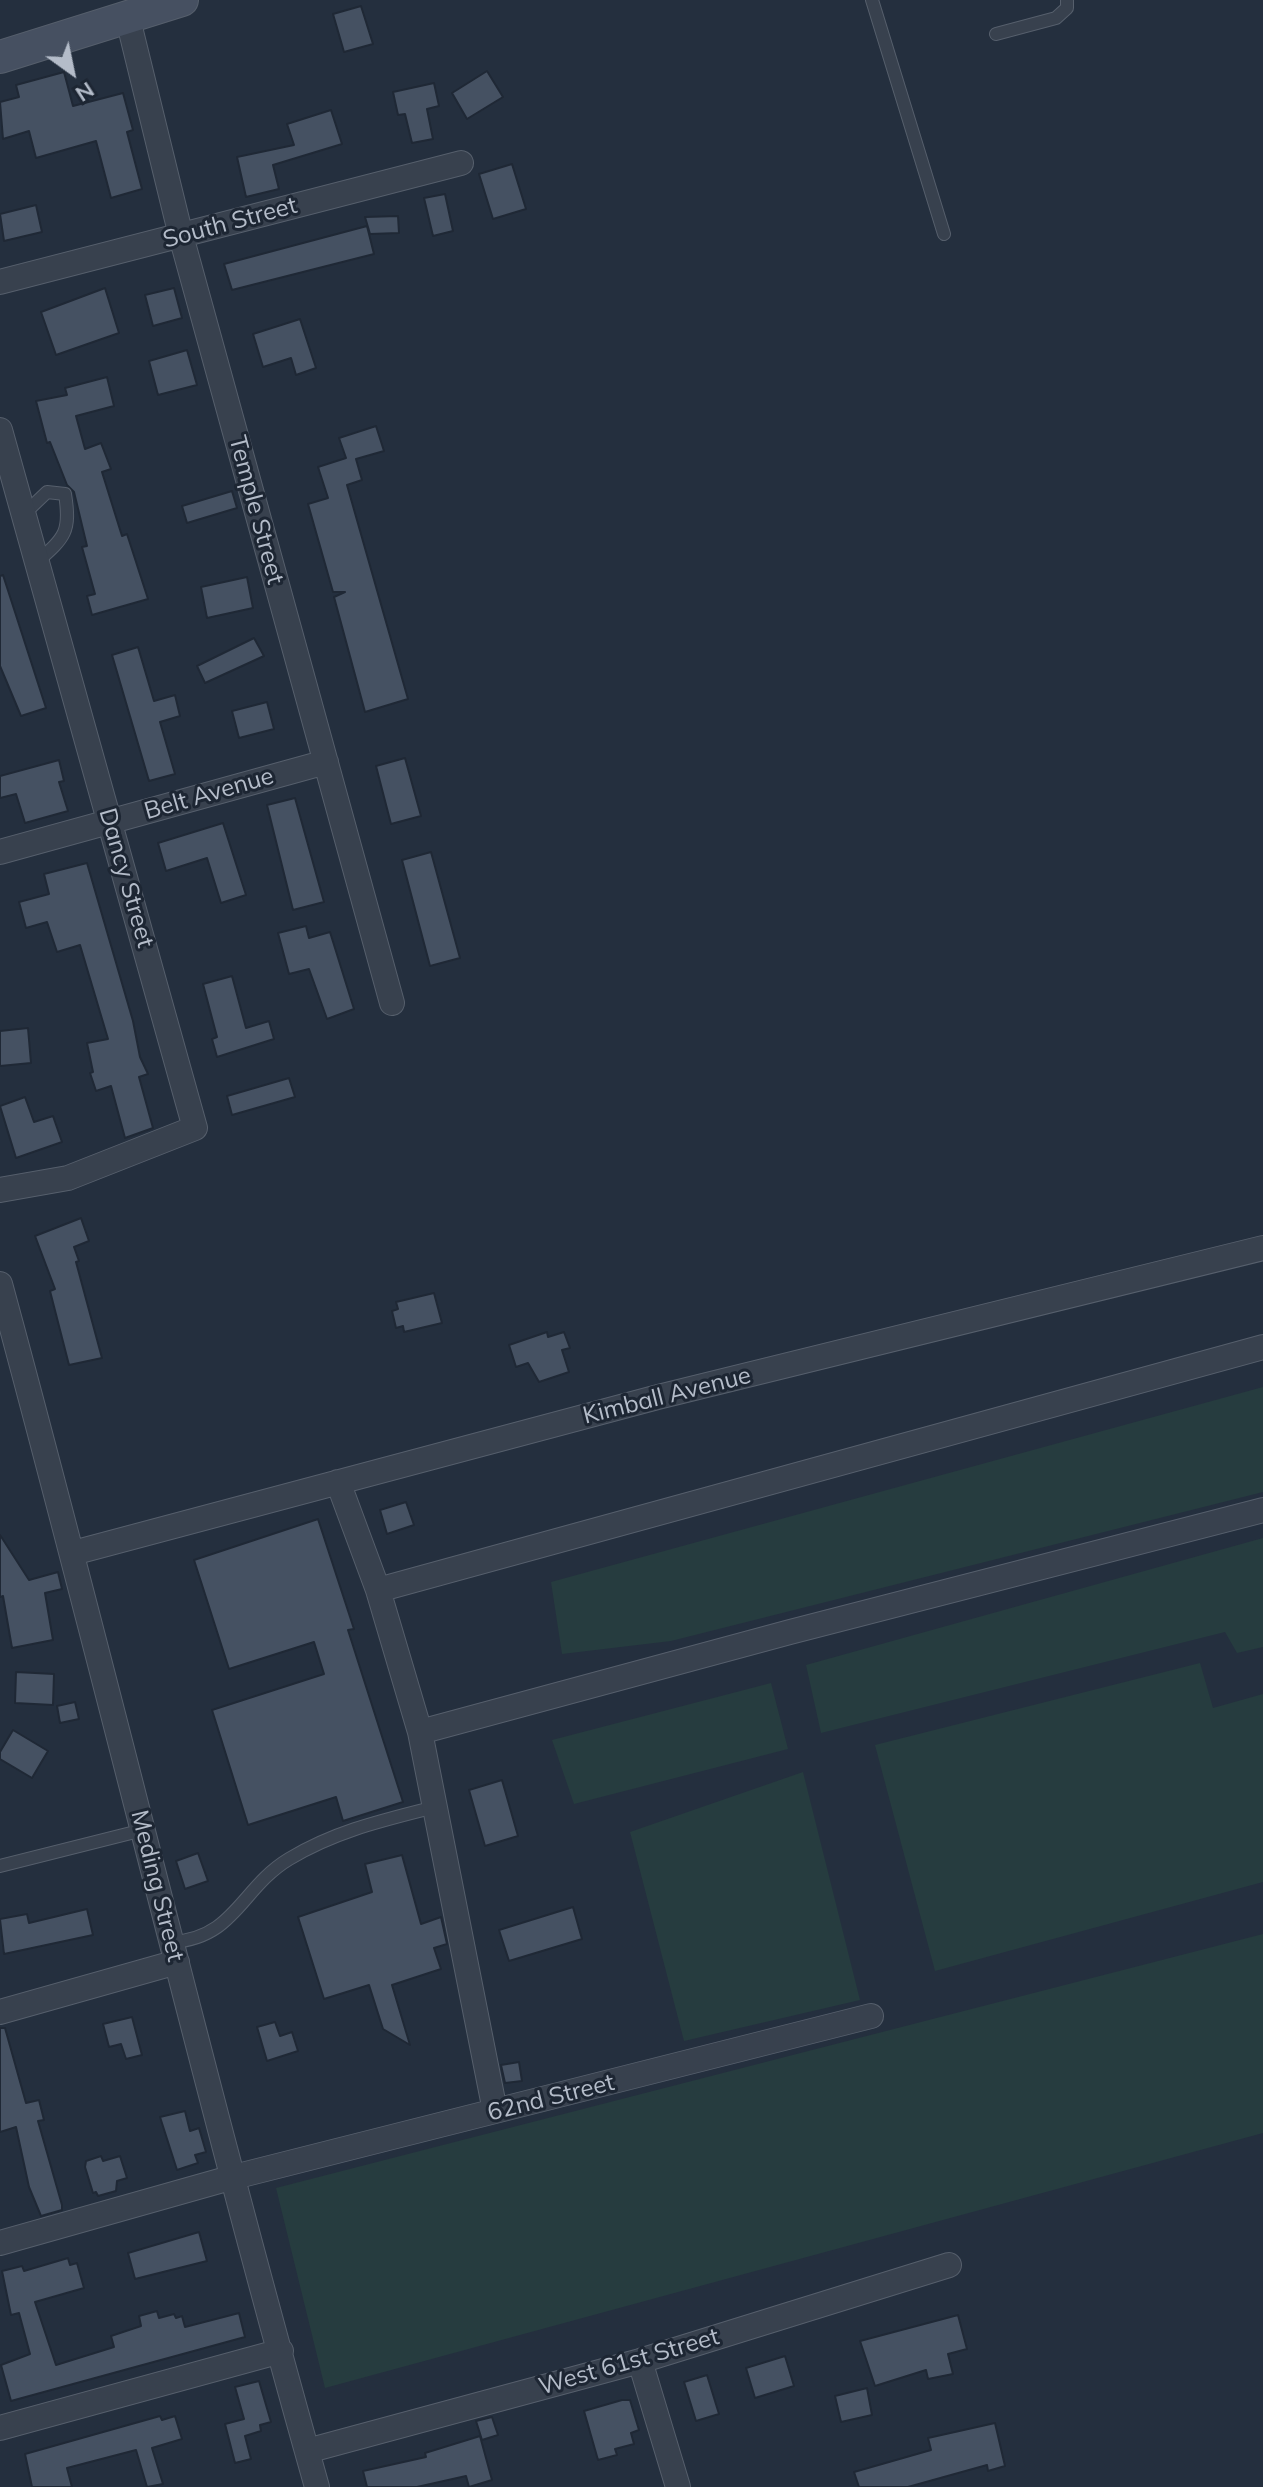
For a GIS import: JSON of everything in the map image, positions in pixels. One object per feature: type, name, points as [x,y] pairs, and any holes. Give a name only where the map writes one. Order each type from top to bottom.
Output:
[{"type":"street","points":[[0,57],[173,1]]},
{"type":"street","name":"Temple Street","points":[[127,15],[181,236],[392,1003]]},
{"type":"street","name":"South Street","points":[[0,282],[461,163]]},
{"type":"street","name":"Dancy Street","points":[[0,430],[195,1128],[68,1178],[0,1190]]},
{"type":"street","name":"Belt Avenue","points":[[0,852],[326,762]]},
{"type":"street","name":"Kimball Avenue","points":[[73,1553],[658,1397],[1263,1248]]},
{"type":"street","name":"Meding Street","points":[[0,1284],[73,1553],[230,2178],[317,2487]]},
{"type":"street","points":[[378,1590],[1263,1347]]},
{"type":"street","points":[[338,1482],[378,1590],[420,1732],[495,2111]]},
{"type":"street","points":[[420,1732],[790,1632],[1263,1510]]},
{"type":"street","points":[[0,2012],[174,1952]]},
{"type":"street","name":"62nd Street","points":[[0,2243],[230,2178],[871,2016]]},
{"type":"street","name":"West 61st Street","points":[[307,2451],[640,2361],[949,2265]]},
{"type":"street","points":[[0,2428],[281,2351]]},
{"type":"street","points":[[640,2361],[678,2487]]},
{"type":"lane","points":[[872,0],[944,234]]},
{"type":"lane","points":[[996,34],[1056,18],[1067,8],[1067,0]]},
{"type":"lane","points":[[24,514],[47,492],[65,494],[70,522],[57,544],[37,562]]},
{"type":"lane","points":[[174,1952],[218,1929],[286,1860],[352,1828],[435,1807]]},
{"type":"lane","points":[[0,1866],[143,1830]]},
{"type":"green space","points":[[1263,1387],[1263,1492],[671,1641],[562,1654],[551,1582]]},
{"type":"green space","points":[[1263,1538],[1263,1647],[1237,1653],[1225,1632],[821,1733],[806,1665]]},
{"type":"green space","points":[[1200,1663],[1213,1708],[1263,1694],[1263,1882],[935,1971],[875,1745]]},
{"type":"green space","points":[[771,1683],[788,1749],[574,1804],[552,1740]]},
{"type":"green space","points":[[803,1772],[860,2000],[684,2041],[630,1832]]},
{"type":"green space","points":[[1263,1934],[1263,2133],[325,2388],[276,2188]]},
{"type":"building","points":[[361,6],[373,44],[344,52],[333,14]]},
{"type":"building","points":[[487,71],[503,97],[467,119],[452,93]]},
{"type":"building","points":[[64,72],[73,106],[123,93],[133,130],[127,132],[142,189],[111,198],[96,141],[36,158],[29,131],[3,139],[0,102],[19,97],[16,85]]},
{"type":"building","points":[[434,83],[439,106],[427,109],[433,139],[412,143],[405,114],[398,115],[393,92]]},
{"type":"building","points":[[331,110],[342,144],[273,165],[279,189],[246,197],[237,157],[294,145],[287,124]]},
{"type":"building","points":[[512,164],[526,209],[493,219],[479,174]]},
{"type":"building","points":[[445,194],[453,231],[433,236],[424,198]]},
{"type":"building","points":[[36,205],[42,232],[4,241],[0,214]]},
{"type":"building","points":[[398,216],[399,233],[370,234],[365,217]]},
{"type":"building","points":[[367,226],[374,254],[232,290],[224,264]]},
{"type":"building","points":[[105,288],[119,333],[56,355],[41,312]]},
{"type":"building","points":[[174,288],[182,318],[153,326],[145,295]]},
{"type":"building","points":[[300,319],[316,368],[296,375],[291,358],[263,367],[253,334]]},
{"type":"building","points":[[187,350],[197,385],[158,395],[149,361]]},
{"type":"building","points":[[107,377],[114,406],[76,416],[85,449],[101,443],[111,469],[102,472],[122,536],[127,534],[148,599],[92,615],[87,596],[95,594],[82,547],[87,546],[74,492],[67,485],[50,442],[47,443],[36,401],[67,395],[65,388]]},
{"type":"building","points":[[376,426],[384,451],[356,459],[362,480],[347,485],[408,699],[365,712],[334,597],[345,592],[333,592],[308,504],[328,498],[318,467],[346,458],[339,438]]},
{"type":"building","points":[[232,491],[237,508],[187,523],[182,506]]},
{"type":"building","points":[[3,575],[46,708],[21,716],[0,666],[0,576]]},
{"type":"building","points":[[247,577],[253,608],[207,618],[201,587]]},
{"type":"building","points":[[254,638],[264,656],[205,683],[197,666]]},
{"type":"building","points":[[138,647],[154,701],[175,695],[180,716],[160,722],[175,774],[149,781],[112,655]]},
{"type":"building","points":[[267,702],[274,729],[239,738],[232,711]]},
{"type":"building","points":[[405,758],[421,816],[391,824],[376,766]]},
{"type":"building","points":[[59,760],[64,781],[59,782],[68,811],[25,823],[16,794],[0,798],[0,776]]},
{"type":"building","points":[[295,798],[324,902],[293,910],[267,805]]},
{"type":"building","points":[[223,823],[246,895],[221,903],[207,858],[166,871],[158,843]]},
{"type":"building","points":[[431,852],[460,958],[430,966],[402,860]]},
{"type":"building","points":[[87,863],[133,1021],[140,1057],[148,1074],[139,1077],[153,1128],[125,1138],[111,1086],[96,1091],[90,1073],[93,1072],[87,1043],[108,1039],[80,945],[57,952],[47,922],[26,928],[19,902],[49,894],[44,874]]},
{"type":"building","points":[[306,926],[309,938],[330,932],[354,1009],[327,1019],[309,969],[289,974],[278,933]]},
{"type":"building","points":[[232,976],[246,1028],[269,1021],[274,1039],[217,1057],[212,1039],[217,1037],[203,984]]},
{"type":"building","points":[[28,1028],[31,1063],[0,1066],[0,1031]]},
{"type":"building","points":[[289,1078],[295,1097],[232,1115],[227,1096]]},
{"type":"building","points":[[25,1097],[34,1122],[53,1116],[62,1142],[16,1158],[0,1106]]},
{"type":"building","points":[[81,1218],[89,1241],[74,1247],[79,1261],[76,1262],[102,1358],[69,1365],[50,1291],[55,1289],[35,1236]]},
{"type":"building","points":[[434,1293],[442,1323],[404,1332],[403,1326],[396,1328],[392,1311],[398,1309],[396,1302]]},
{"type":"building","points":[[547,1332],[548,1337],[564,1332],[570,1348],[562,1350],[569,1372],[539,1382],[528,1363],[516,1367],[509,1345]]},
{"type":"building","points":[[406,1502],[414,1525],[387,1534],[380,1510]]},
{"type":"building","points":[[318,1519],[354,1629],[348,1630],[403,1802],[343,1821],[336,1797],[248,1825],[212,1710],[324,1674],[314,1642],[229,1669],[194,1560]]},
{"type":"building","points":[[0,1535],[29,1580],[58,1572],[62,1589],[45,1593],[53,1640],[12,1648],[3,1596],[0,1597]]},
{"type":"building","points":[[16,1672],[54,1674],[53,1705],[15,1703]]},
{"type":"building","points":[[75,1702],[79,1719],[60,1723],[57,1706]]},
{"type":"building","points":[[13,1730],[48,1751],[32,1778],[0,1759],[0,1752]]},
{"type":"building","points":[[502,1780],[518,1836],[485,1846],[469,1790]]},
{"type":"building","points":[[198,1853],[208,1881],[185,1889],[176,1861]]},
{"type":"building","points":[[402,1855],[421,1924],[441,1917],[447,1944],[434,1948],[441,1969],[392,1985],[410,2045],[383,2029],[369,1985],[324,1999],[298,1917],[372,1892],[365,1864]]},
{"type":"building","points":[[573,1907],[582,1939],[509,1961],[499,1930]]},
{"type":"building","points":[[87,1909],[93,1935],[4,1954],[0,1919],[27,1914],[29,1923]]},
{"type":"building","points":[[132,2017],[142,2055],[126,2059],[121,2044],[109,2047],[103,2024]]},
{"type":"building","points":[[275,2022],[280,2036],[292,2032],[298,2051],[267,2061],[257,2027]]},
{"type":"building","points":[[0,2028],[5,2028],[26,2103],[39,2100],[44,2120],[38,2121],[62,2210],[41,2216],[29,2187],[16,2127],[0,2132]]},
{"type":"building","points":[[519,2062],[522,2081],[505,2083],[501,2065]]},
{"type":"building","points":[[185,2111],[190,2131],[199,2128],[206,2152],[195,2155],[198,2163],[177,2170],[160,2117]]},
{"type":"building","points":[[101,2156],[103,2161],[120,2156],[127,2178],[117,2181],[116,2191],[98,2196],[96,2192],[93,2193],[85,2167],[86,2161]]},
{"type":"building","points":[[199,2232],[207,2261],[135,2279],[128,2253]]},
{"type":"building","points":[[68,2258],[70,2265],[77,2263],[84,2288],[35,2302],[56,2365],[114,2347],[111,2336],[141,2326],[139,2316],[157,2311],[159,2318],[174,2314],[176,2318],[182,2316],[185,2327],[239,2313],[245,2337],[11,2401],[1,2365],[30,2354],[19,2313],[11,2315],[2,2271],[22,2266],[24,2271]]},
{"type":"building","points":[[958,2315],[967,2349],[948,2354],[953,2374],[928,2379],[926,2370],[875,2386],[860,2341]]},
{"type":"building","points":[[785,2356],[794,2386],[755,2398],[746,2368]]},
{"type":"building","points":[[707,2375],[719,2414],[696,2421],[684,2382]]},
{"type":"building","points":[[259,2381],[271,2422],[260,2425],[261,2431],[245,2436],[251,2459],[235,2463],[225,2424],[244,2419],[235,2387]]},
{"type":"building","points":[[867,2388],[872,2415],[841,2422],[835,2396]]},
{"type":"building","points":[[630,2400],[639,2430],[631,2433],[634,2444],[615,2449],[617,2455],[598,2460],[584,2411]]},
{"type":"building","points":[[160,2416],[162,2420],[175,2416],[182,2439],[152,2448],[163,2484],[147,2487],[136,2450],[67,2468],[72,2487],[32,2487],[25,2454]]},
{"type":"building","points":[[492,2417],[498,2435],[482,2440],[476,2421]]},
{"type":"building","points":[[995,2423],[1005,2466],[988,2471],[987,2465],[908,2487],[859,2487],[854,2472],[931,2450],[928,2438]]},
{"type":"building","points":[[480,2436],[492,2480],[469,2487],[466,2476],[417,2487],[367,2487],[363,2471],[426,2457],[425,2453]]}]
